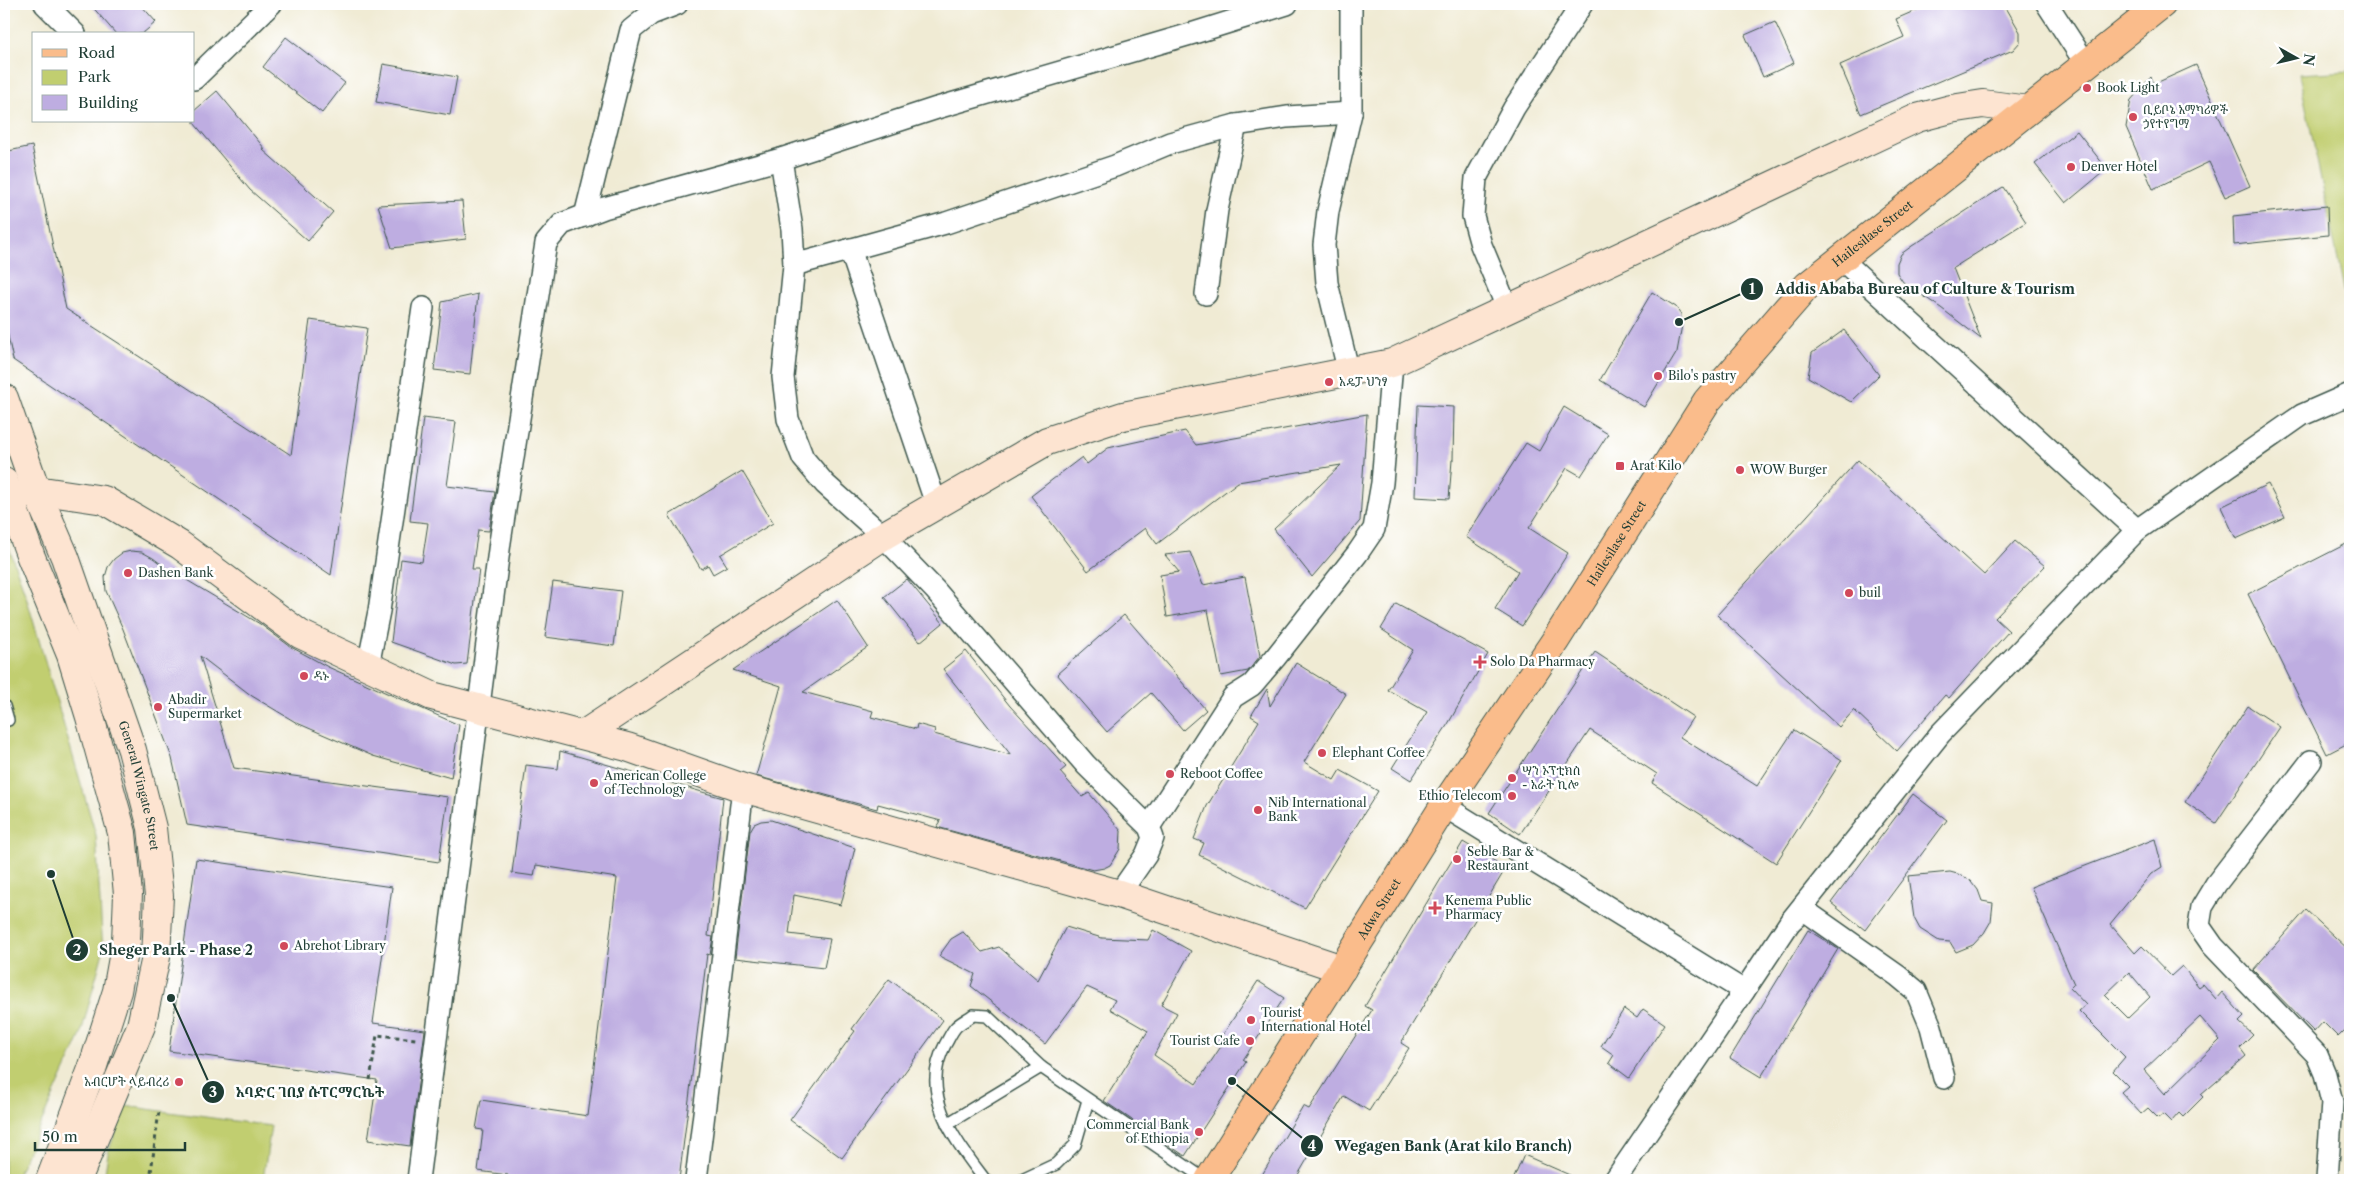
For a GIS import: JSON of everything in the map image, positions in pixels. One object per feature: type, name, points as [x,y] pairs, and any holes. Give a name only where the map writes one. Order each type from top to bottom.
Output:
[{"type":"main road","name":"Hailesilase Street","points":[[1555,641],[1707,401],[1807,286],[2162,4]]},
{"type":"main road","name":"Adwa Street","points":[[1208,1180],[1444,806],[1555,641]]},
{"type":"street","points":[[195,78],[271,4]]},
{"type":"street","points":[[585,216],[631,30],[651,14],[677,4]]},
{"type":"street","points":[[418,1180],[500,542],[546,243],[562,224],[604,208],[780,159],[936,108],[1287,4]]},
{"type":"street","points":[[1349,373],[1327,284],[1324,245],[1328,211],[1351,113],[1351,4]]},
{"type":"street","points":[[1508,310],[1481,246],[1474,216],[1476,178],[1514,108],[1582,4]]},
{"type":"street","points":[[2047,4],[2086,64]]},
{"type":"street","points":[[48,5],[72,32]]},
{"type":"street","points":[[582,735],[883,536],[1047,441],[1123,416],[1392,363],[1917,118],[1951,109],[1984,104],[2028,110]]},
{"type":"street","points":[[794,265],[946,223],[1115,166],[1170,143],[1236,125],[1287,117],[1351,113]]},
{"type":"street","points":[[1206,294],[1217,210],[1236,125]]},
{"type":"street","points":[[780,159],[792,229],[794,265],[783,378],[788,419],[803,458],[825,484],[883,536],[935,590],[1086,765],[1150,827],[1153,838],[1146,856],[1119,894]]},
{"type":"street","points":[[850,249],[936,504]]},
{"type":"street","points":[[1840,258],[2137,530]]},
{"type":"street","points":[[368,666],[424,308]]},
{"type":"street","points":[[1150,827],[1233,697],[1252,685],[1275,658],[1357,554],[1374,528],[1382,483],[1392,363]]},
{"type":"street","points":[[1615,1180],[1790,922],[1940,734],[2137,530],[2302,415],[2350,394]]},
{"type":"street","name":"General Wingate Street","points":[[4,398],[36,490],[65,556],[132,750],[152,828],[160,896],[156,957],[140,1026],[77,1180]]},
{"type":"street","points":[[50,1180],[92,1070],[117,991],[126,941],[128,894],[122,833],[71,656],[6,495],[36,490],[104,500],[180,545],[300,634],[432,696],[627,747],[743,788],[1119,894],[1342,969]]},
{"type":"street","points":[[2311,761],[2216,884],[2202,906],[2199,926],[2213,946],[2317,1055],[2325,1074],[2332,1102],[2327,1180]]},
{"type":"street","points":[[696,1180],[743,788]]},
{"type":"street","points":[[1444,806],[1744,991]]},
{"type":"street","points":[[122,833],[152,828]]},
{"type":"street","points":[[1790,922],[1800,913],[1807,912],[1898,976],[1916,991],[1931,1027],[1944,1078]]},
{"type":"lane","points":[[4,706],[8,720]]},
{"type":"lane","points":[[984,1180],[947,1124],[936,1094],[934,1078],[939,1057],[955,1028],[974,1015],[987,1016],[1041,1067],[1208,1180]]},
{"type":"lane","points":[[947,1124],[1041,1067]]},
{"type":"lane","points":[[1022,1180],[1056,1164],[1075,1144],[1088,1100]]},
{"type":"path","points":[[370,1080],[377,1034],[436,1042]]},
{"type":"path","points":[[150,1180],[159,1111]]},
{"type":"green space","points":[[2350,71],[2350,318],[2299,74]]},
{"type":"green space","points":[[4,534],[26,596],[96,835],[103,952],[80,1037],[15,1180],[4,1180]]},
{"type":"green space","points":[[125,1106],[271,1126],[263,1180],[104,1180],[108,1153]]},
{"type":"building","points":[[90,4],[140,4],[156,22],[144,32],[114,32]]},
{"type":"building","points":[[1930,4],[2004,4],[2020,32],[2020,42],[2013,50],[1861,114],[1840,65],[1904,37],[1896,19]]},
{"type":"building","points":[[1775,22],[1794,63],[1763,77],[1745,35]]},
{"type":"building","points":[[286,37],[345,83],[322,113],[263,67]]},
{"type":"building","points":[[383,64],[457,77],[450,115],[376,102]]},
{"type":"building","points":[[2196,65],[2250,186],[2225,197],[2209,162],[2153,189],[2126,127],[2131,100],[2151,77],[2154,84]]},
{"type":"building","points":[[217,91],[265,149],[263,150],[333,212],[308,241],[250,190],[194,123],[195,110]]},
{"type":"building","name":"Denver Hotel","points":[[2077,131],[2107,169],[2066,203],[2035,164]]},
{"type":"building","points":[[32,146],[66,309],[291,455],[310,320],[367,328],[331,575],[13,360],[4,317],[4,152]]},
{"type":"building","points":[[2003,187],[2026,222],[1953,268],[1981,339],[1903,282],[1897,273],[1897,263],[1901,254],[1912,246]]},
{"type":"building","points":[[462,201],[466,239],[392,248],[378,205]]},
{"type":"building","points":[[2327,206],[2328,235],[2234,245],[2233,216]]},
{"type":"building","points":[[1652,292],[1676,307],[1681,314],[1682,325],[1677,352],[1644,407],[1600,380]]},
{"type":"building","points":[[478,294],[470,374],[434,370],[442,302]]},
{"type":"building","points":[[1844,330],[1879,375],[1851,402],[1808,377],[1812,353]]},
{"type":"building","points":[[1418,405],[1454,407],[1453,460],[1449,499],[1415,497]]},
{"type":"building","points":[[1564,407],[1608,434],[1581,476],[1567,468],[1529,528],[1568,553],[1522,626],[1495,609],[1518,571],[1466,537],[1526,443],[1539,451]]},
{"type":"building","points":[[1367,414],[1360,521],[1312,577],[1274,529],[1341,465],[1238,482],[1157,544],[1145,528],[1088,571],[1031,496],[1082,457],[1087,464],[1108,448],[1185,431],[1196,445]]},
{"type":"building","points":[[423,418],[456,422],[447,486],[495,492],[489,531],[478,530],[472,569],[479,569],[467,664],[456,665],[391,642],[401,559],[422,562],[428,523],[410,521]]},
{"type":"building","name":"buil","points":[[1858,460],[1984,575],[2015,541],[2045,566],[1995,618],[2009,631],[1949,698],[1945,695],[1897,751],[1854,710],[1839,727],[1717,615]]},
{"type":"building","points":[[742,471],[773,523],[720,555],[727,566],[713,574],[708,565],[701,569],[669,515]]},
{"type":"building","points":[[2268,484],[2285,517],[2236,539],[2221,507]]},
{"type":"building","points":[[2350,542],[2350,742],[2327,754],[2248,594]]},
{"type":"building","points":[[131,551],[142,552],[153,558],[260,624],[291,647],[328,667],[459,725],[451,778],[373,756],[297,723],[252,696],[200,656],[234,768],[448,797],[439,862],[187,825],[172,758],[123,629],[106,591],[105,577],[108,567],[122,553]]},
{"type":"building","points":[[1190,552],[1203,585],[1245,577],[1260,656],[1248,671],[1221,676],[1208,610],[1167,617],[1160,575],[1179,572],[1165,555]]},
{"type":"building","points":[[907,579],[943,623],[920,642],[884,597]]},
{"type":"building","points":[[553,582],[621,591],[614,646],[545,637]]},
{"type":"building","points":[[837,600],[868,647],[803,692],[873,711],[871,717],[916,729],[917,724],[935,729],[934,734],[1011,755],[943,669],[966,651],[1010,706],[1066,767],[1060,772],[1082,797],[1089,793],[1121,831],[1120,849],[1110,865],[1093,870],[937,827],[941,821],[878,804],[877,809],[756,776],[781,686],[733,670]]},
{"type":"building","points":[[1396,604],[1488,654],[1448,724],[1411,780],[1392,768],[1427,712],[1388,690],[1413,650],[1381,629]]},
{"type":"building","points":[[1124,615],[1206,710],[1183,730],[1151,693],[1107,732],[1057,674]]},
{"type":"building","points":[[1595,652],[1693,717],[1680,737],[1757,786],[1794,730],[1842,760],[1776,863],[1652,783],[1657,774],[1590,730],[1520,834],[1489,813]]},
{"type":"building","points":[[1296,663],[1346,694],[1304,762],[1334,780],[1340,770],[1378,791],[1305,908],[1199,855],[1204,843],[1194,839],[1207,806],[1259,721],[1251,716],[1267,689],[1270,706]]},
{"type":"building","points":[[2248,706],[2280,727],[2216,823],[2185,802]]},
{"type":"building","points":[[560,751],[723,798],[708,936],[713,937],[710,955],[707,954],[679,1180],[507,1180],[508,1175],[478,1171],[483,1130],[476,1129],[481,1100],[588,1116],[617,878],[536,865],[534,876],[512,873],[526,765],[558,769]]},
{"type":"building","points":[[1913,794],[1947,820],[1865,930],[1831,903]]},
{"type":"building","points":[[771,820],[855,848],[841,905],[794,895],[789,934],[830,939],[824,968],[735,958],[750,831],[754,824]]},
{"type":"building","points":[[2155,839],[2162,867],[2151,874],[2110,924],[2135,953],[2142,946],[2171,976],[2182,966],[2199,987],[2203,984],[2216,999],[2222,992],[2244,1017],[2239,1022],[2253,1035],[2240,1048],[2246,1056],[2201,1095],[2203,1097],[2183,1117],[2179,1113],[2171,1122],[2163,1114],[2158,1118],[2148,1108],[2141,1114],[2121,1092],[2128,1086],[2113,1071],[2125,1057],[2079,1011],[2086,1005],[2070,988],[2074,984],[2031,887]],"holes":[[[2129,972],[2150,997],[2128,1018],[2105,995]],[[2200,1017],[2220,1040],[2165,1094],[2144,1070]]]},
{"type":"building","points":[[1463,842],[1506,868],[1401,1043],[1409,1048],[1369,1111],[1344,1096],[1295,1180],[1259,1180],[1303,1106],[1309,1109],[1372,1010],[1365,1006]]},
{"type":"building","name":"Abrehot Library","points":[[196,859],[392,887],[373,1023],[425,1030],[410,1146],[368,1140],[377,1080],[169,1051]]},
{"type":"building","points":[[1950,872],[1961,875],[1971,881],[1978,890],[1982,901],[1993,903],[1991,921],[1984,933],[1973,945],[1956,952],[1950,942],[1939,941],[1920,929],[1914,918],[1908,876]]},
{"type":"building","points":[[2306,910],[2350,951],[2350,1025],[2338,1037],[2323,1022],[2314,1032],[2253,970]]},
{"type":"building","points":[[1066,927],[1102,938],[1148,940],[1153,930],[1191,951],[1161,1005],[1177,1013],[1154,1055],[1196,1084],[1222,1045],[1218,1042],[1258,981],[1284,998],[1243,1060],[1246,1062],[1185,1156],[1104,1101],[1148,1031],[1110,1009],[1115,1000],[1087,987],[1045,1044],[971,986],[975,974],[939,956],[951,939],[963,932],[982,952],[999,947],[1038,980]]},
{"type":"building","points":[[1808,930],[1838,949],[1761,1077],[1730,1058]]},
{"type":"building","points":[[889,979],[943,1020],[842,1158],[790,1120],[855,1031],[852,1029]]},
{"type":"building","points":[[1624,1009],[1637,1018],[1643,1009],[1665,1024],[1629,1078],[1609,1063],[1614,1055],[1601,1046]]},
{"type":"building","points":[[1524,1155],[1581,1180],[1513,1180]]},
{"type":"place","name":"Book Light","points":[[2087,88]]},
{"type":"place","name":"ቢይቦኔ አማካሪዎች ኃየተየግማ","points":[[2133,117]]},
{"type":"place","name":"Denver Hotel","points":[[2071,167]]},
{"type":"place","name":"Addis Ababa Bureau of Culture & Tourism","points":[[1679,322]]},
{"type":"place","name":"Bilo's pastry","points":[[1658,376]]},
{"type":"place","name":"አዴፓ ህንፃ","points":[[1329,382]]},
{"type":"place","name":"Arat Kilo","points":[[1620,466]]},
{"type":"place","name":"WOW Burger","points":[[1740,470]]},
{"type":"place","name":"Dashen Bank","points":[[128,573]]},
{"type":"place","name":"buil","points":[[1849,593]]},
{"type":"place","name":"Solo Da Pharmacy","points":[[1480,662]]},
{"type":"place","name":"ዳኑ","points":[[304,676]]},
{"type":"place","name":"Abadir Supermarket","points":[[158,707]]},
{"type":"place","name":"Elephant Coffee","points":[[1322,753]]},
{"type":"place","name":"Reboot Coffee","points":[[1170,774]]},
{"type":"place","name":"ሣን ኦፕቲክስ - አራት ኪሎ","points":[[1512,778]]},
{"type":"place","name":"American College of Technology","points":[[594,783]]},
{"type":"place","name":"Ethio Telecom","points":[[1512,796]]},
{"type":"place","name":"Nib International Bank","points":[[1258,810]]},
{"type":"place","name":"Seble Bar & Restaurant","points":[[1457,859]]},
{"type":"place","name":"Sheger Park - Phase 2","points":[[51,874]]},
{"type":"place","name":"Kenema Public Pharmacy","points":[[1435,908]]},
{"type":"place","name":"Abrehot Library","points":[[284,946]]},
{"type":"place","name":"አባድር ገበያ ሱፐርማርኬት","points":[[171,998]]},
{"type":"place","name":"Tourist International Hotel","points":[[1251,1020]]},
{"type":"place","name":"Tourist Cafe","points":[[1250,1041]]},
{"type":"place","name":"Wegagen Bank (Arat kilo Branch)","points":[[1232,1081]]},
{"type":"place","name":"አብርሆት ላይብረሪ","points":[[179,1082]]},
{"type":"place","name":"Commercial Bank of Ethiopia","points":[[1199,1132]]}]
